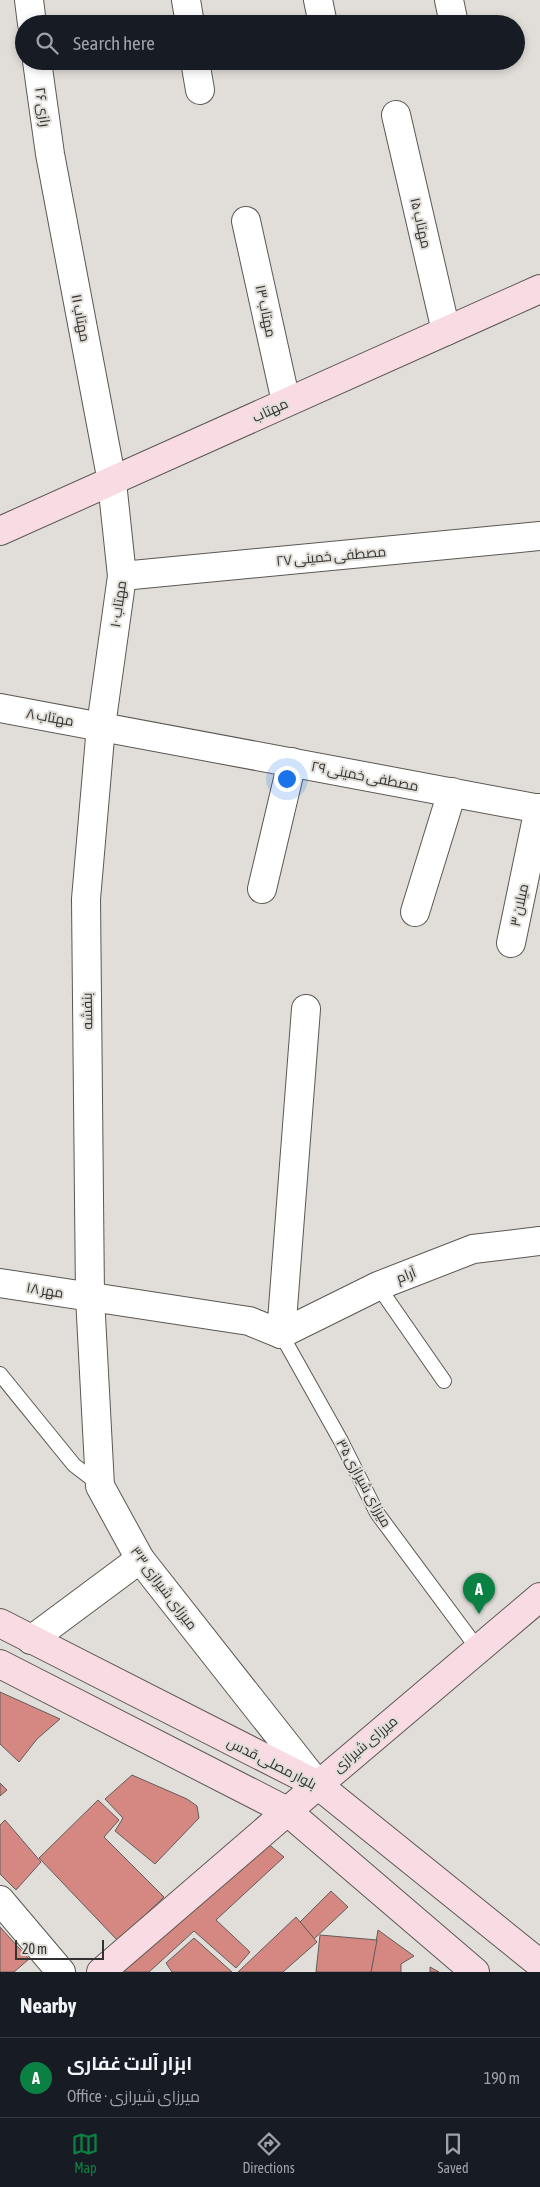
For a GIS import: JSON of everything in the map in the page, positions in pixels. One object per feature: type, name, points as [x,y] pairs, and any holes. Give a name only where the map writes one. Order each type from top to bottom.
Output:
[{"type":"main road","name":"مهتاب","points":[[0,531],[540,289]]},
{"type":"main road","name":"میرزای شیرازی","points":[[101,1972],[287,1811],[540,1597]]},
{"type":"main road","name":"بلوار مصلی قدس","points":[[0,1623],[318,1785],[540,1964]]},
{"type":"main road","points":[[0,1664],[287,1811],[475,1972]]},
{"type":"street","points":[[28,0],[30,15]]},
{"type":"street","points":[[186,0],[188,15]]},
{"type":"street","points":[[318,0],[320,15]]},
{"type":"street","points":[[449,0],[452,15]]},
{"type":"street","name":"رازی ۲۶","points":[[38,70],[50,154]]},
{"type":"street","points":[[197,70],[200,90]]},
{"type":"street","name":"مهتاب ۱۵","points":[[396,114],[446,330]]},
{"type":"street","name":"مهتاب ۱۱","points":[[50,154],[112,482]]},
{"type":"street","name":"مهتاب ۱۳","points":[[246,220],[286,402]]},
{"type":"street","name":"مهتاب ۱۰","points":[[101,726],[122,576],[112,482]]},
{"type":"street","name":"مصطفی خمینی ۲۷","points":[[122,576],[540,536]]},
{"type":"street","name":"مهتاب ۸","points":[[0,708],[101,726]]},
{"type":"street","name":"مصطفی خمینی ۲۹","points":[[101,726],[540,808]]},
{"type":"street","name":"بنفشه","points":[[90,1296],[86,899],[101,726]]},
{"type":"street","points":[[262,890],[292,762]]},
{"type":"street","points":[[415,912],[452,792]]},
{"type":"street","name":"میلان ۳","points":[[511,943],[540,808]]},
{"type":"street","points":[[281,1334],[306,1009]]},
{"type":"street","name":"آرام","points":[[281,1334],[378,1286],[473,1250],[540,1241]]},
{"type":"street","name":"مهر ۱۸","points":[[0,1283],[249,1321],[281,1334]]},
{"type":"street","name":"میرزای شیرازی ۳۳","points":[[90,1296],[100,1486],[140,1559],[318,1785]]},
{"type":"street","points":[[31,1640],[140,1559]]},
{"type":"street","points":[[0,1900],[61,1972]]},
{"type":"lane","points":[[378,1286],[444,1381]]},
{"type":"lane","name":"میرزای شیرازی ۳۵","points":[[281,1334],[341,1441],[378,1513],[478,1649]]},
{"type":"lane","points":[[0,1374],[74,1465],[100,1486]]},
{"type":"building","points":[[0,1692],[60,1719],[37,1739],[19,1762],[0,1744]]},
{"type":"building","points":[[132,1775],[187,1799],[197,1806],[199,1818],[155,1864],[115,1831],[123,1818],[105,1799]]},
{"type":"building","points":[[0,1783],[7,1790],[0,1796]]},
{"type":"building","points":[[98,1800],[119,1820],[104,1837],[164,1897],[118,1941],[39,1858]]},
{"type":"building","points":[[5,1820],[41,1862],[16,1890],[0,1874],[0,1825]]},
{"type":"building","points":[[261,1838],[284,1857],[216,1920],[250,1952],[236,1968],[194,1931],[149,1972],[105,1972]]},
{"type":"building","points":[[331,1891],[348,1907],[314,1939],[300,1922]]},
{"type":"building","points":[[296,1917],[317,1942],[283,1972],[238,1972]]},
{"type":"building","points":[[0,1927],[29,1959],[14,1972],[0,1972]]},
{"type":"building","points":[[378,1930],[414,1956],[401,1964],[401,1972],[371,1972]]},
{"type":"building","points":[[320,1935],[377,1940],[371,1972],[316,1972]]},
{"type":"building","points":[[194,1938],[232,1972],[172,1972],[166,1963]]},
{"type":"building","points":[[430,1967],[439,1972],[430,1972]]},
{"type":"place","name":"ابزار آلات غفاری","points":[[479,1614]]}]
